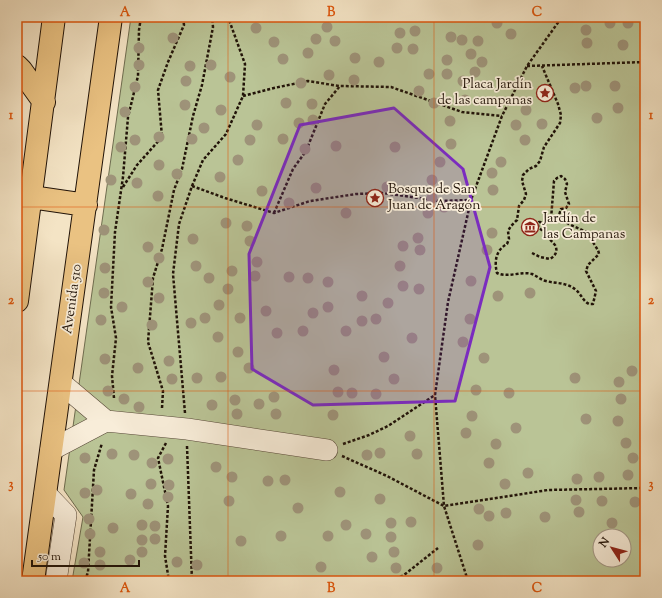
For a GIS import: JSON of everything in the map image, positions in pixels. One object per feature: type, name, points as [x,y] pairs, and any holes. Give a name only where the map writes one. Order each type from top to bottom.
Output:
[{"type":"main road","points":[[17,301],[54,17]]},
{"type":"main road","name":"Avenida 510","points":[[32,581],[52,450],[111,17]]},
{"type":"main road","points":[[17,66],[44,102]]},
{"type":"main road","points":[[31,198],[86,205]]},
{"type":"lane","points":[[61,383],[104,430]]},
{"type":"lane","points":[[52,450],[104,430],[187,430],[327,450]]},
{"type":"lane","points":[[45,493],[66,515],[56,581]]},
{"type":"path","points":[[114,398],[112,376],[116,338],[111,307],[115,232],[128,117],[138,76],[139,30],[141,17]]},
{"type":"path","points":[[121,189],[137,165],[162,137],[158,90],[184,25],[183,17]]},
{"type":"path","points":[[162,408],[163,391],[148,342],[153,278],[162,249],[174,190],[182,169],[193,116],[202,85],[213,27],[212,17]]},
{"type":"path","points":[[192,581],[187,430],[173,274],[179,224],[192,186],[203,160],[226,134],[243,96],[245,64],[228,17]]},
{"type":"path","points":[[468,581],[444,506],[435,395],[448,302],[471,200],[502,116],[527,66],[562,17]]},
{"type":"path","points":[[527,66],[645,62]]},
{"type":"path","points":[[532,253],[540,257],[550,259],[556,253],[557,249],[555,245],[538,226],[539,222],[548,223],[551,219],[554,181],[561,176],[566,179],[567,184],[565,192],[569,204],[566,208],[561,209],[559,215],[571,226],[592,236],[592,242],[599,254],[597,258],[588,265],[586,271],[596,291],[593,304],[586,302],[576,290],[561,283],[545,281],[532,274],[502,275],[497,272],[495,266],[495,259],[503,246],[507,244],[509,239],[508,231],[517,220],[519,206],[524,200],[526,194],[522,181],[523,175],[529,169],[536,166],[540,161],[544,147],[558,129],[560,123],[561,115],[558,104],[542,66]]},
{"type":"path","points":[[243,96],[308,81],[340,86],[391,87],[462,112],[502,116]]},
{"type":"path","points":[[274,213],[293,170],[306,152],[325,104],[340,86]]},
{"type":"path","points":[[192,186],[274,213],[310,201],[356,194],[384,193],[440,201],[471,200]]},
{"type":"path","points":[[327,450],[369,435],[388,426],[435,395]]},
{"type":"path","points":[[85,581],[88,572],[94,470],[104,430]]},
{"type":"path","points":[[166,443],[158,458],[168,506],[165,556],[169,581]]},
{"type":"path","points":[[327,450],[381,473],[444,506],[548,490],[644,488],[645,501]]},
{"type":"path","points":[[390,581],[404,575],[438,548]]},
{"type":"highlighted area","points":[[394,108],[463,169],[490,267],[455,401],[313,405],[252,369],[249,254],[300,125]]},
{"type":"green space","name":"Bosque de San Juan de Aragón","points":[[131,17],[645,17],[645,581],[72,581],[83,517],[64,490]]},
{"type":"place","name":"Placa Jardín de las campanas","points":[[545,93]]},
{"type":"place","name":"Bosque de San Juan de Aragón","points":[[375,198]]},
{"type":"place","name":"Jardín de las Campanas","points":[[530,227]]}]
